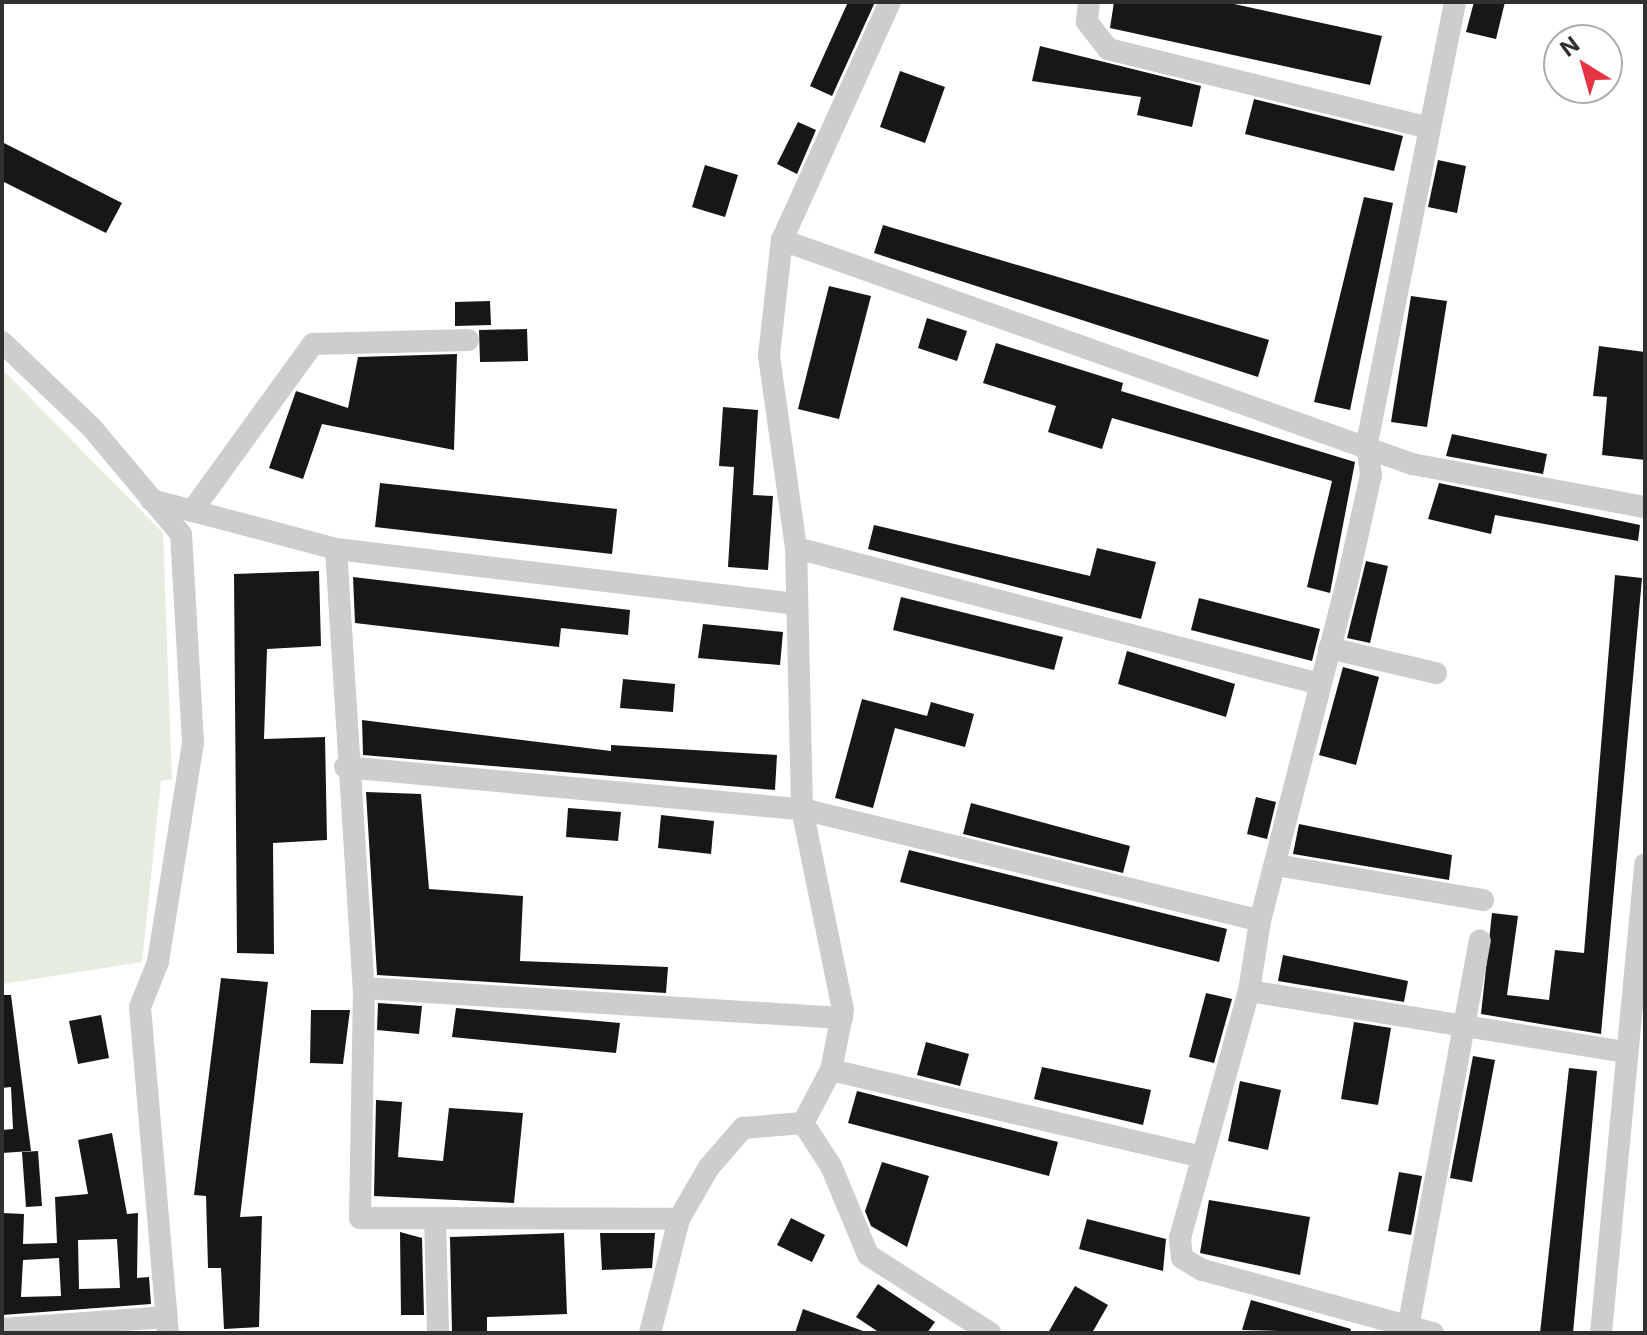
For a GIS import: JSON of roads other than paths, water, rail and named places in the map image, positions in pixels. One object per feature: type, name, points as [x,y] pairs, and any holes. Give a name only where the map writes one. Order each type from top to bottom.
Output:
[{"type":"street","points":[[803,1123],[831,1070],[842,1018],[802,809],[794,604],[796,548],[769,355],[782,240],[890,2]]},
{"type":"street","points":[[1089,2],[1087,22],[1108,49],[1426,127]]},
{"type":"street","points":[[1433,1333],[1182,1258],[1180,1238],[1199,1156],[1249,991],[1260,921],[1371,475],[1367,443],[1426,127],[1455,2]]},
{"type":"street","points":[[782,240],[1367,443],[1412,464],[1474,479],[1645,507]]},
{"type":"street","points":[[192,511],[313,344],[468,340]]},
{"type":"street","points":[[2,342],[92,428],[181,534],[193,743],[158,962],[140,1007],[167,1325],[2,1329]]},
{"type":"street","points":[[151,500],[336,549],[794,604]]},
{"type":"street","points":[[796,548],[1320,684]]},
{"type":"street","points":[[336,549],[345,767],[364,988],[360,1218],[679,1219]]},
{"type":"street","points":[[1329,648],[1436,673]]},
{"type":"street","points":[[345,767],[802,809],[1260,921]]},
{"type":"street","points":[[1601,1333],[1633,1057],[1645,864]]},
{"type":"street","points":[[1276,865],[1483,900]]},
{"type":"street","points":[[1408,1328],[1480,941]]},
{"type":"street","points":[[364,988],[842,1018]]},
{"type":"street","points":[[1249,991],[1633,1057]]},
{"type":"street","points":[[831,1070],[1199,1156]]},
{"type":"street","points":[[650,1333],[679,1219],[743,1128],[803,1123]]},
{"type":"street","points":[[803,1123],[831,1166],[868,1255],[990,1333]]},
{"type":"street","points":[[435,1218],[438,1333]]}]
